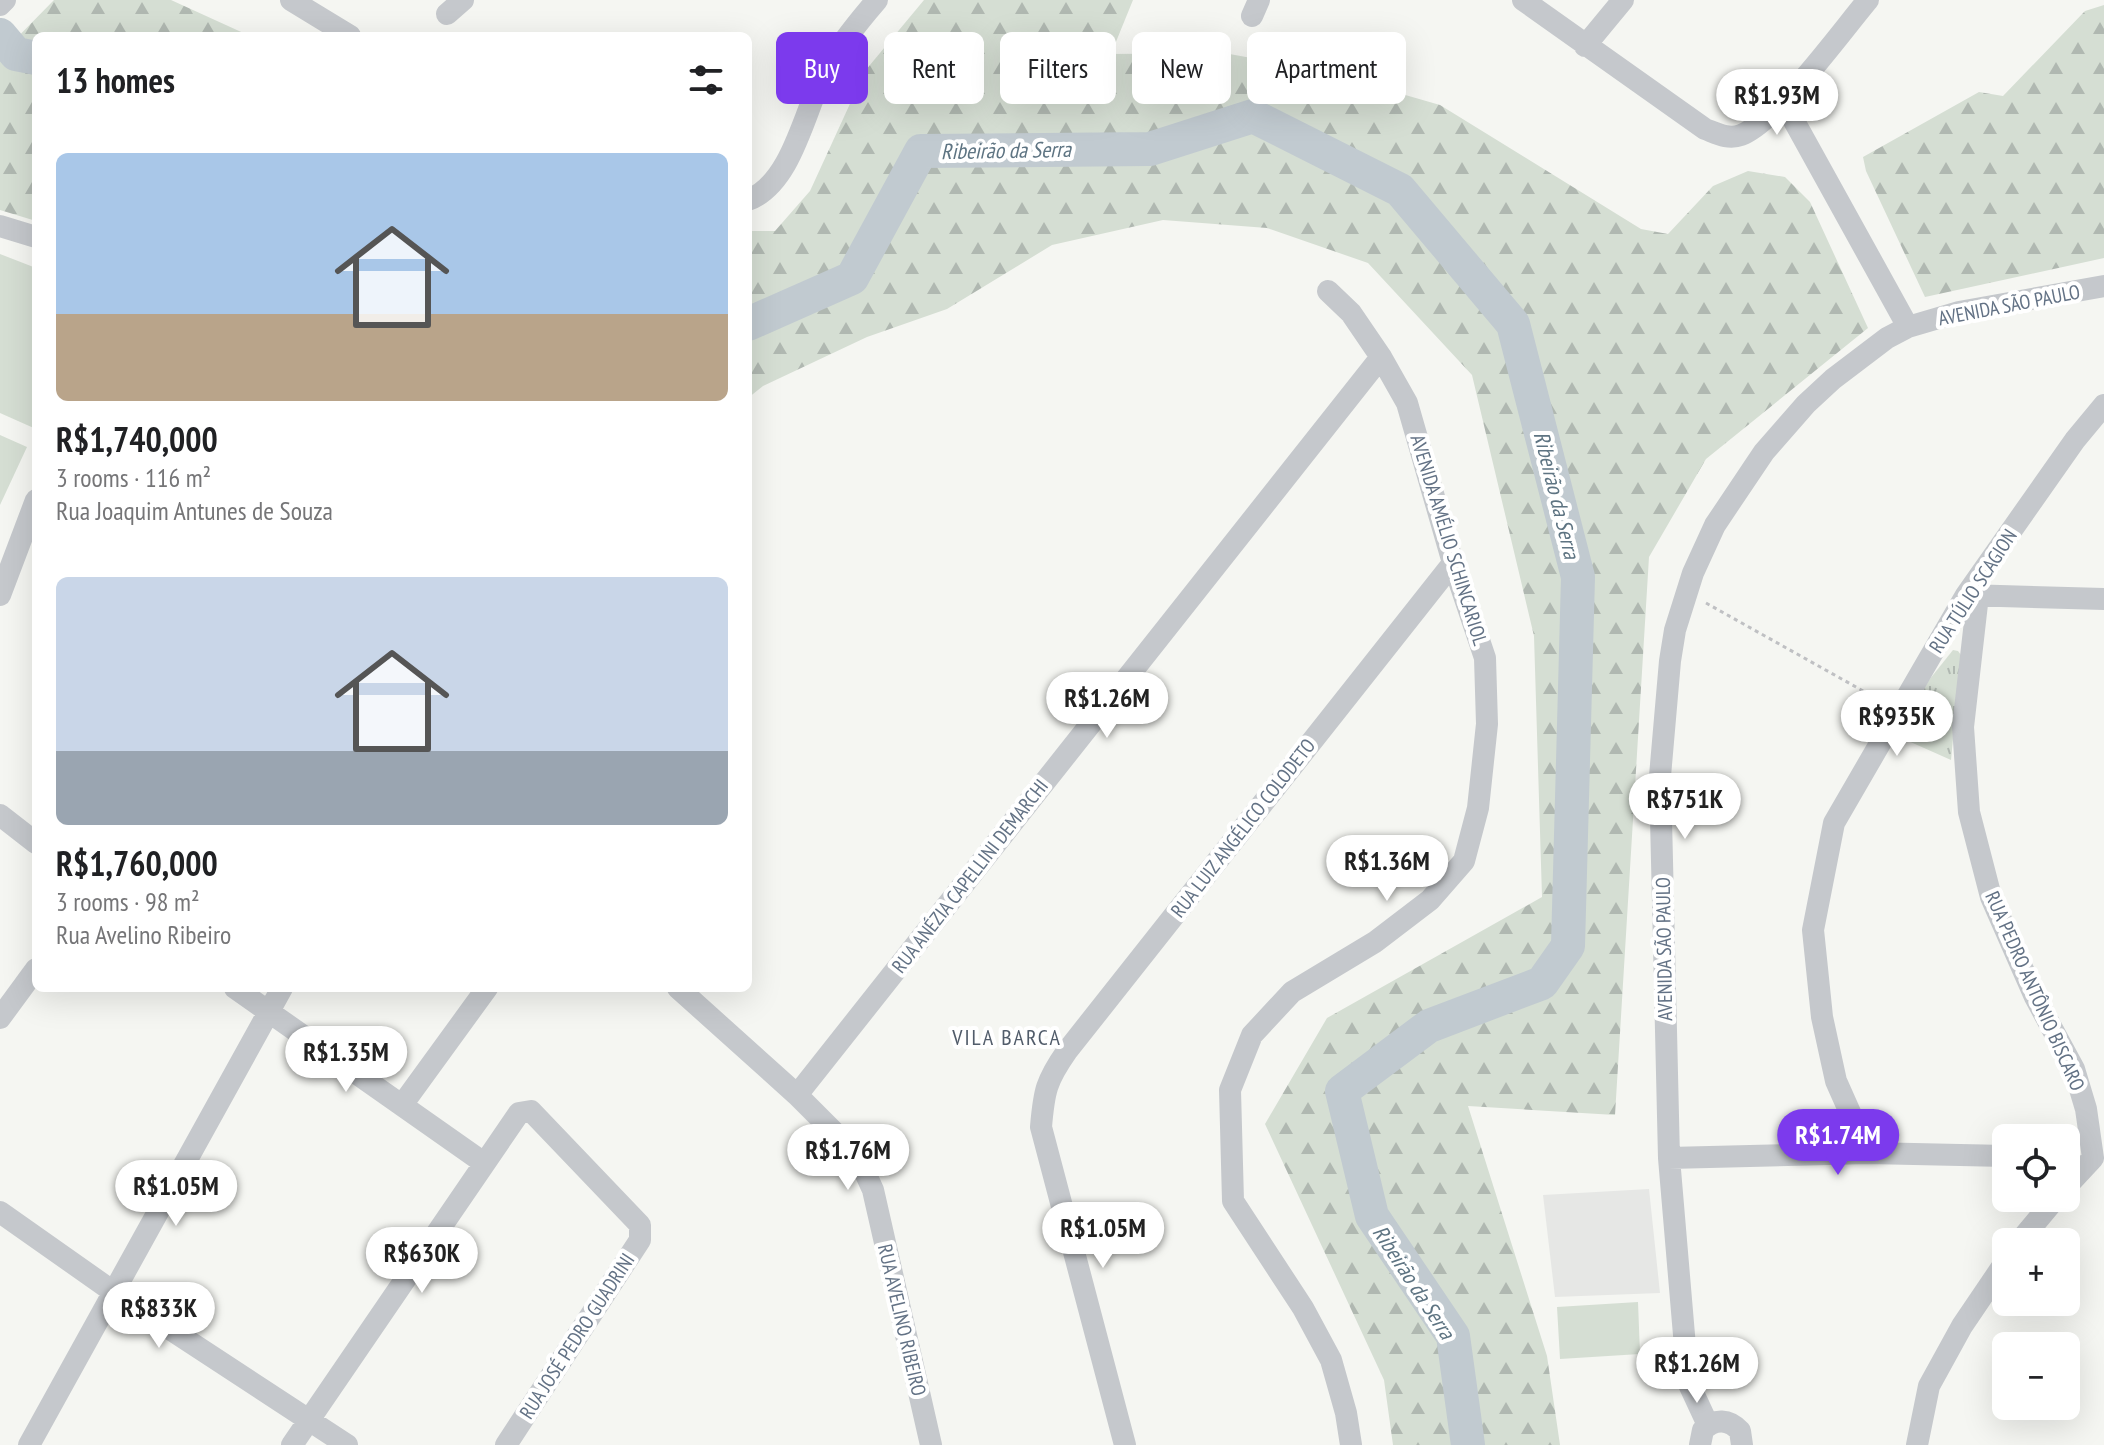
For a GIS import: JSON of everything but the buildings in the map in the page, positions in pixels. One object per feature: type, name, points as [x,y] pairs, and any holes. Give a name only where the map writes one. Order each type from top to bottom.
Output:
[{"type":"street","points":[[0,5],[5,0]]},
{"type":"street","points":[[291,0],[343,32]]},
{"type":"street","points":[[752,198],[761,195],[787,161],[826,70],[877,0]]},
{"type":"street","points":[[1523,0],[1705,129],[1724,136],[1741,135],[1783,101],[1868,0]]},
{"type":"street","points":[[1585,46],[1623,0]]},
{"type":"street","points":[[1783,101],[1908,327]]},
{"type":"street","points":[[0,226],[32,236]]},
{"type":"street","name":"AVENIDA SÃO PAULO","points":[[1704,1435],[1688,1382],[1669,1158],[1660,776],[1675,630],[1701,552],[1715,525],[1764,452],[1806,404],[1887,338],[1908,327],[1959,312],[2104,286]]},
{"type":"street","name":"AVENIDA AMÉLIO SCHINCARIOL","points":[[1328,291],[1351,313],[1407,403],[1453,563],[1485,658],[1487,724],[1478,808],[1464,861],[1430,900],[1375,942],[1292,992],[1252,1035],[1230,1090],[1233,1201],[1303,1308],[1331,1360],[1346,1413],[1351,1445]]},
{"type":"street","name":"RUA ANÉZIA CAPELLINI DEMARCHI","points":[[797,1095],[1381,357]]},
{"type":"street","name":"RUA TÚLIO SCAGION","points":[[1868,1153],[1836,1081],[1822,1017],[1813,930],[1834,823],[1898,711],[1972,595],[2075,440],[2104,405]]},
{"type":"street","points":[[0,595],[32,511]]},
{"type":"street","name":"RUA LUIZ ANGÉLICO COLODETO","points":[[1125,1445],[1041,1127],[1043,1098],[1049,1077],[1453,563]]},
{"type":"street","points":[[1972,595],[2104,599]]},
{"type":"street","name":"RUA PEDRO ANTÔNIO BISCARO","points":[[1972,595],[1963,727],[1969,812],[1991,897],[2035,997],[2074,1069],[2098,1158]]},
{"type":"street","points":[[0,815],[32,840]]},
{"type":"street","points":[[0,1018],[32,974]]},
{"type":"street","points":[[241,992],[484,1163],[292,1445]]},
{"type":"street","points":[[29,1445],[280,992]]},
{"type":"street","points":[[402,1105],[484,992]]},
{"type":"street","name":"RUA AVELINO RIBEIRO","points":[[682,992],[797,1095],[857,1155],[873,1190],[931,1445]]},
{"type":"street","name":"RUA JOSÉ PEDRO GUADRINI","points":[[484,1163],[519,1113],[531,1111],[640,1225],[640,1240],[506,1445]]},
{"type":"street","points":[[1669,1158],[1868,1153],[1992,1156]]},
{"type":"street","points":[[2080,1174],[2098,1158]]},
{"type":"street","points":[[0,1212],[115,1293],[347,1445]]},
{"type":"street","points":[[2031,1228],[2044,1212]]},
{"type":"street","points":[[1917,1445],[1929,1386],[1962,1326],[1992,1282]]},
{"type":"street","points":[[1704,1435],[1714,1422],[1728,1422],[1740,1431],[1742,1445]]},
{"type":"path","points":[[1687,593],[1898,711]]},
{"type":"shaded area","points":[[1649,1189],[1660,1293],[1555,1297],[1543,1195]]},
{"type":"green space","points":[[54,0],[171,0],[241,32],[32,32],[32,220],[0,210],[0,55]]},
{"type":"green space","points":[[924,0],[1133,0],[1116,42],[1116,32],[1000,32],[1000,104],[1116,104],[1116,54],[1132,54],[1132,104],[1231,104],[1231,54],[1247,57],[1247,104],[1406,104],[1406,95],[1440,105],[1641,229],[1668,234],[1713,186],[1748,171],[1785,177],[1810,202],[1868,328],[1706,459],[1649,557],[1615,1115],[1468,1106],[1547,1356],[1560,1445],[1393,1445],[1384,1380],[1265,1124],[1327,1018],[1542,897],[1534,636],[1472,375],[1368,263],[1267,228],[1163,220],[1052,245],[947,309],[867,337],[763,386],[752,395],[752,231],[775,231],[810,191],[850,104],[868,104],[868,67],[884,48],[884,104],[984,104],[984,32],[897,32]]},
{"type":"green space","points":[[2104,5],[2104,258],[1925,297],[1866,171],[1863,157],[1979,92],[2003,96],[2085,11]]},
{"type":"green space","points":[[0,254],[32,266],[32,427],[0,413]]},
{"type":"green space","points":[[0,435],[27,447],[0,505]]},
{"type":"green space","points":[[1953,650],[1961,655],[1951,760],[1897,736],[1929,680]]},
{"type":"green space","points":[[1638,1302],[1640,1354],[1560,1359],[1557,1307]]},
{"type":"waterway","name":"Ribeirão da Serra","points":[[0,35],[16,54],[32,57]]},
{"type":"waterway","name":"Ribeirão da Serra","points":[[752,322],[852,278],[921,151],[1150,149],[1253,116],[1400,190],[1513,324],[1578,577],[1568,946],[1542,983],[1429,1026],[1342,1091],[1372,1216],[1453,1336],[1468,1445]]},
{"type":"district","name":"VILA BARCA","points":[[1007,1037]]}]
